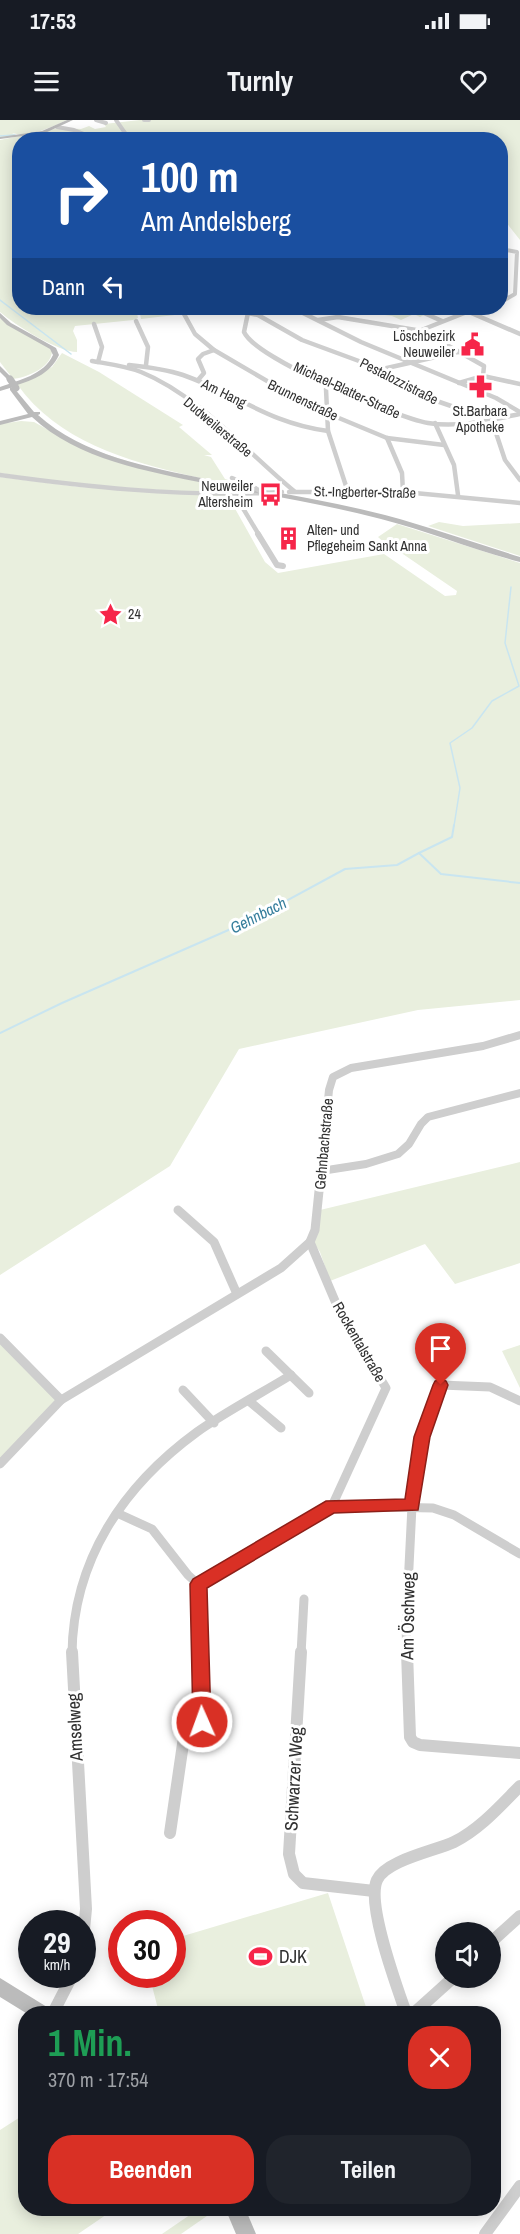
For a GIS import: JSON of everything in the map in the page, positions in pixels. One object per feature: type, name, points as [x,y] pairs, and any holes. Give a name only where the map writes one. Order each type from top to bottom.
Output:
[{"type":"main road","points":[[36,132],[57,127],[71,120]]},
{"type":"main road","points":[[0,315],[9,324],[52,348],[56,355],[53,362],[46,368],[0,389]]},
{"type":"main road","points":[[0,370],[42,423],[59,435],[101,455],[171,474],[383,517],[520,560]]},
{"type":"main road","points":[[1,420],[16,410],[17,401],[14,390]]},
{"type":"main road","points":[[15,420],[34,414]]},
{"type":"main road","points":[[1,420],[34,414],[97,450],[171,474]]},
{"type":"main road","points":[[1,420],[42,423]]},
{"type":"main road","points":[[0,1987],[30,2006]]},
{"type":"main road","points":[[238,2216],[246,2234]]},
{"type":"street","points":[[96,120],[106,123]]},
{"type":"street","points":[[144,120],[149,120]]},
{"type":"street","points":[[57,127],[79,132]]},
{"type":"street","points":[[508,250],[518,252],[515,292],[508,300]]},
{"type":"street","name":"Brunnenstraße","points":[[185,315],[195,334],[214,350],[276,388],[387,438],[444,444]]},
{"type":"street","name":"Michael-Blatter-Straße","points":[[247,315],[244,331],[252,342],[331,385],[402,416],[435,423],[455,424],[520,413]]},
{"type":"street","name":"Pestalozzistraße","points":[[258,315],[294,337],[378,370],[425,397],[489,420]]},
{"type":"street","points":[[308,315],[360,342],[496,398],[520,413]]},
{"type":"street","points":[[428,315],[442,321]]},
{"type":"street","points":[[419,331],[456,315]]},
{"type":"street","points":[[483,315],[520,334]]},
{"type":"street","points":[[318,320],[338,317],[419,331],[484,366],[483,376]]},
{"type":"street","points":[[136,321],[149,344],[149,355],[144,365],[136,370]]},
{"type":"street","name":"Dudweilerstraße","points":[[94,324],[101,342],[101,355],[95,361],[136,370],[157,380],[194,406],[294,491]]},
{"type":"street","points":[[198,380],[203,375],[198,363],[200,356],[214,350]]},
{"type":"street","points":[[378,370],[458,352]]},
{"type":"street","name":"Am Hang","points":[[117,365],[166,368],[198,380],[290,426],[328,431]]},
{"type":"street","points":[[459,383],[483,376],[520,384]]},
{"type":"street","points":[[331,385],[327,387],[328,431],[346,489]]},
{"type":"street","points":[[489,420],[494,427],[504,460],[520,480]]},
{"type":"street","points":[[435,423],[456,470],[458,495]]},
{"type":"street","points":[[387,438],[402,473],[403,492]]},
{"type":"street","name":"St.-Ingberter-Straße","points":[[0,475],[58,484],[210,495],[255,491],[263,493],[346,489],[458,495],[520,503]]},
{"type":"street","points":[[232,478],[255,491]]},
{"type":"street","points":[[240,494],[238,500],[251,526],[277,565],[283,566]]},
{"type":"street","name":"Gehnbachstraße","points":[[310,1242],[315,1230],[330,1082],[341,1071],[483,1046],[520,1035]]},
{"type":"street","points":[[321,1171],[396,1155],[410,1145],[419,1126],[428,1117],[520,1093]]},
{"type":"street","points":[[178,1210],[214,1242],[237,1294]]},
{"type":"street","points":[[0,1464],[61,1400],[281,1268],[310,1242]]},
{"type":"street","name":"Rockentalstraße","points":[[310,1242],[338,1308],[386,1388],[332,1506]]},
{"type":"street","points":[[0,1338],[61,1400]]},
{"type":"street","points":[[266,1350],[309,1393]]},
{"type":"street","name":"Amselweg","points":[[86,1910],[73,1688],[73,1631],[77,1600],[85,1571],[100,1536],[155,1467],[188,1439],[291,1375]]},
{"type":"street","name":"Am Öschweg","points":[[520,1401],[490,1387],[441,1385],[422,1437],[412,1506],[406,1627],[410,1737],[413,1742],[420,1745],[520,1753]]},
{"type":"street","points":[[183,1390],[214,1423]]},
{"type":"street","points":[[249,1401],[281,1428]]},
{"type":"street","points":[[199,1584],[332,1506],[434,1508],[454,1515],[520,1554]]},
{"type":"street","points":[[117,1513],[152,1529],[188,1575],[199,1584],[202,1722],[197,1736],[184,1737],[170,1833]]},
{"type":"street","name":"Schwarzer Weg","points":[[304,1599],[289,1854],[294,1874],[303,1882],[374,1891]]},
{"type":"street","points":[[404,2006],[376,1911],[374,1891],[377,1880],[391,1864],[421,1856],[456,1841],[474,1829],[520,1786]]},
{"type":"street","points":[[501,1933],[520,1916]]},
{"type":"street","points":[[56,2006],[65,1988]]},
{"type":"street","points":[[422,2006],[442,1988]]},
{"type":"street","points":[[501,2212],[520,2186]]},
{"type":"street","points":[[485,2234],[498,2216]]},
{"type":"green space","points":[[0,120],[67,120],[36,132],[12,132],[12,137],[0,138]]},
{"type":"green space","points":[[140,120],[520,120],[520,240],[508,225],[508,132],[39,132],[59,128],[81,129],[89,126],[95,129],[106,127],[104,124]]},
{"type":"green space","points":[[12,138],[12,315],[137,315],[138,318],[133,320],[75,326],[73,331],[77,340],[77,352],[48,343],[0,312],[0,140]]},
{"type":"green space","points":[[140,315],[175,315],[141,319]]},
{"type":"green space","points":[[385,315],[412,315],[401,320]]},
{"type":"green space","points":[[0,318],[47,345],[52,352],[43,367],[31,374],[13,379],[0,362]]},
{"type":"green space","points":[[62,353],[99,372],[183,425],[179,427],[212,455],[204,455],[211,457],[225,479],[241,484],[209,480],[118,455],[95,446],[52,420],[33,404],[17,384],[52,367]]},
{"type":"green space","points":[[34,422],[74,444],[171,475],[239,491],[207,493],[72,484],[0,473],[0,424]]},
{"type":"green space","points":[[0,477],[80,487],[233,496],[233,505],[265,562],[278,573],[384,554],[445,596],[456,595],[457,591],[400,552],[422,547],[406,541],[387,545],[378,537],[397,524],[520,563],[520,1000],[418,1010],[239,1049],[170,1166],[0,1275]]},
{"type":"green space","points":[[439,522],[463,526],[520,523],[520,556],[428,526]]},
{"type":"green space","points":[[520,1162],[520,1263],[455,1284],[425,1244],[330,1281],[320,1252],[314,1243],[320,1210]]},
{"type":"green space","points":[[0,1340],[58,1400],[0,1461]]},
{"type":"green space","points":[[520,1345],[520,1388],[502,1351]]},
{"type":"green space","name":"DJK","points":[[328,1893],[366,2006],[157,2006],[153,1988],[186,1988],[186,1935]]},
{"type":"green space","points":[[18,2118],[18,2216],[104,2216],[78,2234],[0,2234],[0,2130]]},
{"type":"green space","points":[[188,2216],[207,2216],[181,2234],[162,2234]]},
{"type":"waterway","points":[[0,136],[12,135]]},
{"type":"waterway","points":[[0,300],[12,309]]},
{"type":"waterway","points":[[20,315],[71,354]]},
{"type":"waterway","points":[[454,826],[460,788],[450,743],[472,728],[492,701],[519,686],[505,643],[511,587]]},
{"type":"waterway","points":[[419,853],[452,837],[454,825]]},
{"type":"waterway","name":"Gehnbach","points":[[0,1033],[62,1003],[249,921],[345,869],[397,865],[419,853]]},
{"type":"waterway","name":"Gehnbach","points":[[419,853],[441,874],[520,883]]},
{"type":"place","name":"Löschbezirk Neuweiler","points":[[473,344]]},
{"type":"place","name":"St.Barbara Apotheke","points":[[480,387]]},
{"type":"place","name":"Neuweiler Altersheim","points":[[271,494]]},
{"type":"place","name":"Alten- und Pflegeheim Sankt Anna","points":[[289,538]]},
{"type":"place","name":"24","points":[[110,614]]},
{"type":"place","name":"DJK","points":[[261,1957]]},
{"type":"route","points":[[202,1722],[199,1584],[332,1506],[412,1506],[422,1437],[441,1385]]}]
